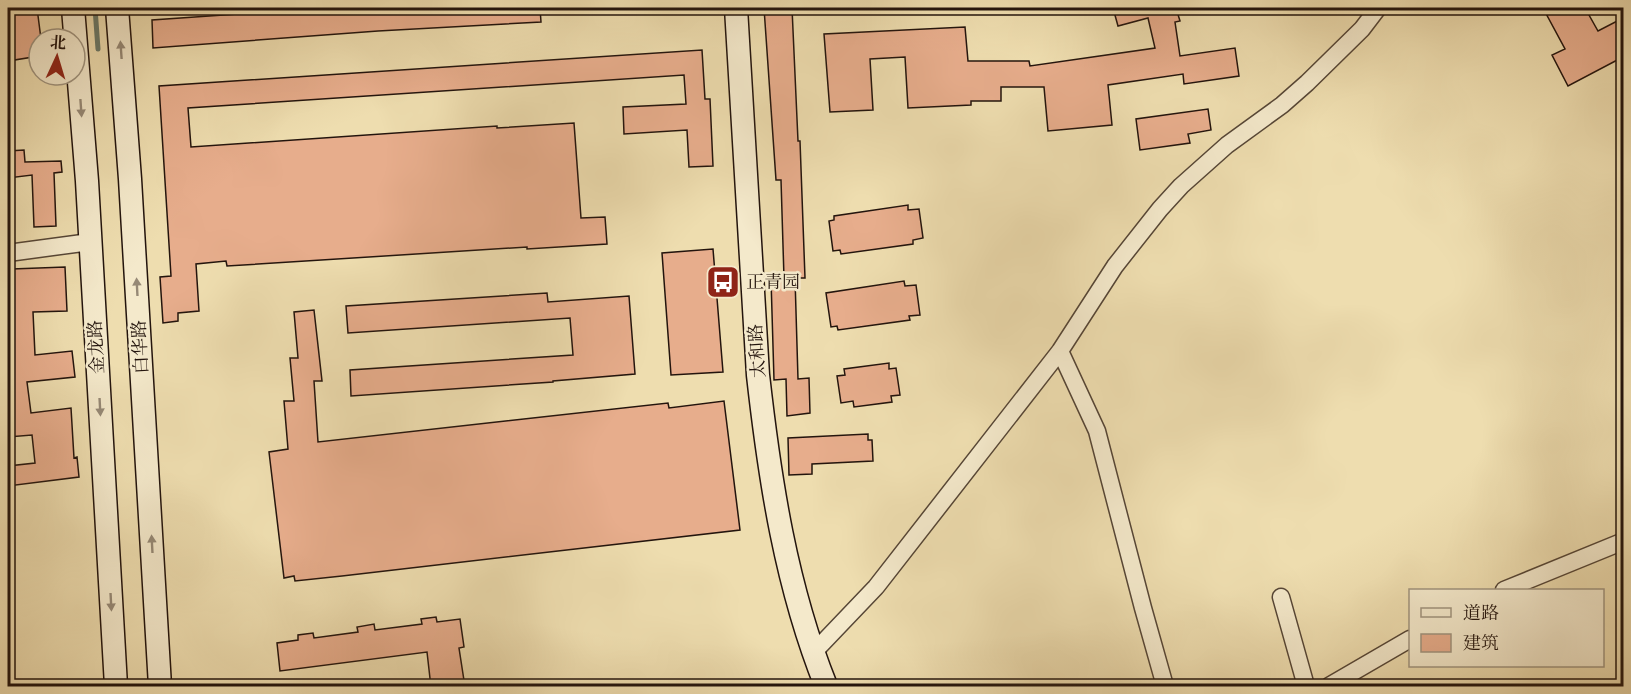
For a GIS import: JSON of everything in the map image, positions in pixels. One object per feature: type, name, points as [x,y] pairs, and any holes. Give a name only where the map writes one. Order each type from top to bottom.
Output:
[{"type":"main road","name":"金龙路","points":[[73,8],[90,242],[116,687]]},
{"type":"main road","name":"白华路","points":[[117,8],[131,191],[160,687]]},
{"type":"main road","name":"太和路","points":[[736,8],[763,427],[770,478],[786,558],[802,620],[826,687]]},
{"type":"street","points":[[813,653],[876,587],[1060,351],[1115,266],[1160,209],[1219,152],[1307,83],[1362,29],[1378,8]]},
{"type":"street","points":[[8,253],[90,242]]},
{"type":"street","points":[[1060,351],[1097,431],[1165,687]]},
{"type":"street","points":[[1509,589],[1623,541]]},
{"type":"street","points":[[1281,597],[1306,687]]},
{"type":"street","points":[[1329,687],[1409,640]]},
{"type":"building","points":[[8,8],[37,8],[39,27],[27,27],[27,58],[8,61]]},
{"type":"building","points":[[324,8],[540,8],[541,22],[378,31],[153,48],[152,20]]},
{"type":"building","points":[[764,8],[792,8],[805,278],[784,278],[781,180],[776,180]]},
{"type":"building","points":[[1113,8],[1176,8],[1180,21],[1175,22],[1180,56],[1235,48],[1239,76],[1184,84],[1183,74],[1108,85],[1112,125],[1048,131],[1044,87],[1001,87],[1001,101],[971,101],[971,105],[908,108],[905,57],[870,59],[873,110],[830,112],[824,34],[965,27],[968,61],[1029,61],[1030,66],[1155,48],[1148,18],[1118,26]]},
{"type":"building","points":[[1543,8],[1585,8],[1598,31],[1623,18],[1623,57],[1568,86],[1552,55],[1565,49]]},
{"type":"building","points":[[702,50],[705,99],[710,99],[713,166],[689,167],[687,130],[624,134],[623,107],[686,104],[684,75],[188,108],[191,147],[497,126],[497,128],[574,123],[581,218],[605,217],[607,244],[227,266],[226,261],[196,264],[199,311],[178,313],[178,321],[163,323],[160,277],[171,276],[159,86]]},
{"type":"building","points":[[1208,109],[1211,130],[1188,134],[1190,143],[1140,150],[1136,119]]},
{"type":"building","points":[[24,150],[25,162],[61,161],[62,172],[54,173],[56,226],[34,227],[32,175],[8,178],[8,151]]},
{"type":"building","points":[[908,205],[908,210],[919,209],[923,238],[913,240],[913,244],[841,254],[840,250],[833,251],[829,221],[834,220],[834,216]]},
{"type":"building","points":[[713,249],[723,372],[671,375],[662,253]]},
{"type":"building","points":[[65,267],[67,311],[33,312],[35,355],[72,351],[75,377],[27,382],[31,413],[71,408],[74,458],[77,457],[79,477],[8,486],[8,466],[35,463],[32,435],[8,437],[8,280],[12,269]]},
{"type":"building","points":[[795,278],[798,379],[809,378],[810,413],[787,416],[786,379],[774,380],[771,279]]},
{"type":"building","points":[[904,281],[905,286],[916,285],[920,315],[909,316],[910,320],[838,330],[837,326],[831,327],[826,293]]},
{"type":"building","points":[[547,293],[548,302],[629,296],[635,374],[351,396],[350,370],[573,355],[570,318],[348,333],[346,306]]},
{"type":"building","points":[[314,310],[322,381],[314,381],[318,442],[668,403],[669,408],[724,401],[740,530],[295,581],[294,576],[284,578],[269,452],[288,449],[284,401],[294,401],[290,358],[298,358],[294,312]]},
{"type":"building","points":[[889,363],[889,369],[896,368],[900,395],[891,396],[892,402],[854,407],[853,401],[841,403],[837,376],[845,375],[844,369]]},
{"type":"building","points":[[868,434],[868,440],[872,440],[873,461],[812,464],[812,474],[789,475],[788,438]]},
{"type":"building","points":[[436,617],[437,622],[460,619],[464,647],[459,648],[465,687],[431,687],[427,652],[280,671],[277,643],[298,640],[298,635],[313,633],[314,638],[358,632],[357,627],[374,624],[375,630],[422,624],[421,619]]},
{"type":"waterway","points":[[95,8],[98,49]]},
{"type":"place","name":"正青园","points":[[723,282]]}]
